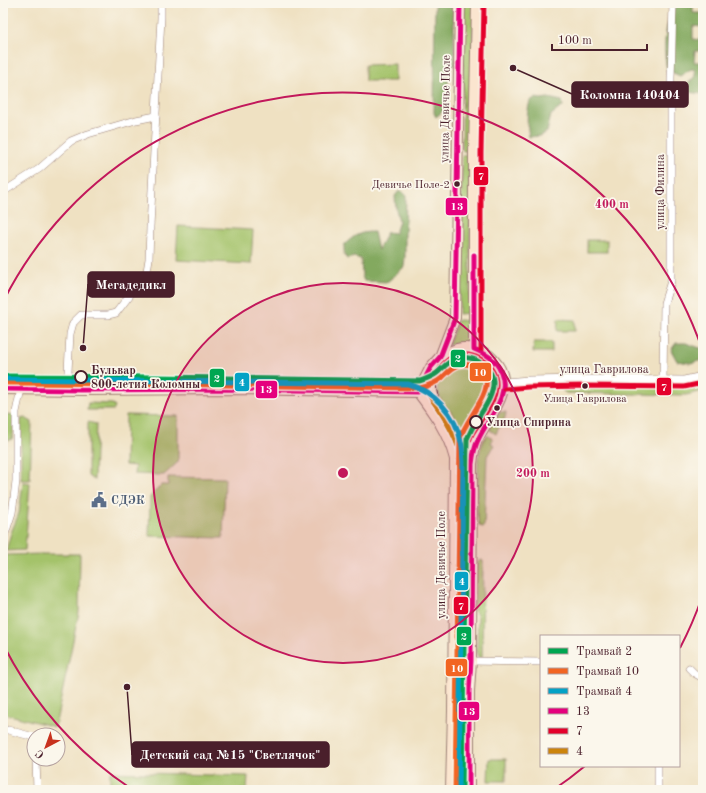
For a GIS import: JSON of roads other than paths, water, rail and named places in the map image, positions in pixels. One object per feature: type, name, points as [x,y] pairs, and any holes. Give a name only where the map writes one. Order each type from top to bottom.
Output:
[{"type":"main road","name":"улица Девичье Поле","points":[[440,357],[455,318],[460,3]]},
{"type":"main road","points":[[474,349],[474,153],[478,3]]},
{"type":"main road","points":[[457,153],[474,153]]},
{"type":"main road","name":"улица Девичье Поле","points":[[451,790],[455,459],[440,422],[418,392],[431,367],[440,357],[452,350],[463,347],[487,353],[494,360],[503,374],[504,382]]},
{"type":"main road","points":[[469,790],[472,464],[474,448],[500,399],[504,382]]},
{"type":"main road","points":[[3,389],[240,389],[418,392]]},
{"type":"street","points":[[67,390],[70,334],[73,323],[81,315],[108,315],[116,313],[147,271],[149,259],[162,3]]},
{"type":"street","name":"улица Филина","points":[[663,380],[664,303],[671,281],[671,79],[673,3]]},
{"type":"street","points":[[3,192],[39,169],[75,139],[136,120],[156,116]]},
{"type":"street","name":"улица Гаврилова","points":[[504,382],[585,379],[684,380],[703,376]]},
{"type":"street","points":[[3,540],[12,514],[16,480],[16,412],[22,389]]},
{"type":"street","points":[[471,662],[540,662]]},
{"type":"street","points":[[689,668],[703,678]]},
{"type":"street","points":[[8,730],[26,735]]},
{"type":"street","points":[[36,767],[37,790]]},
{"type":"street","points":[[658,767],[658,790]]},
{"type":"tram line","name":"2","points":[[3,376],[420,381],[433,376],[450,361],[459,358],[473,359],[484,366],[492,376],[492,391],[467,439],[462,790]]},
{"type":"tram line","points":[[460,363],[476,366],[487,376],[489,387],[485,406]]},
{"type":"tram line","name":"10","points":[[3,383],[420,388],[442,378],[456,366],[462,364],[473,366],[477,369],[485,378],[486,387],[484,394],[462,432],[460,439],[455,790]]},
{"type":"tram line","points":[[438,372],[437,390],[443,407]]},
{"type":"tram line","name":"4","points":[[3,379],[408,384],[418,387],[435,398],[449,414],[462,444],[459,790]]},
{"type":"place","name":"Коломна 140404","points":[[513,68]]},
{"type":"place","name":"Девичье Поле-2","points":[[457,184]]},
{"type":"place","name":"Мегадедикл","points":[[83,348]]},
{"type":"place","name":"Бульвар 800-летия Коломны","points":[[81,377]]},
{"type":"place","name":"Улица Гаврилова","points":[[585,386]]},
{"type":"place","name":"Улица Спирина","points":[[476,422]]},
{"type":"place","name":"СДЭК","points":[[99,500]]},
{"type":"place","name":"Детский сад №15 \"Светлячок\"","points":[[127,687]]}]
